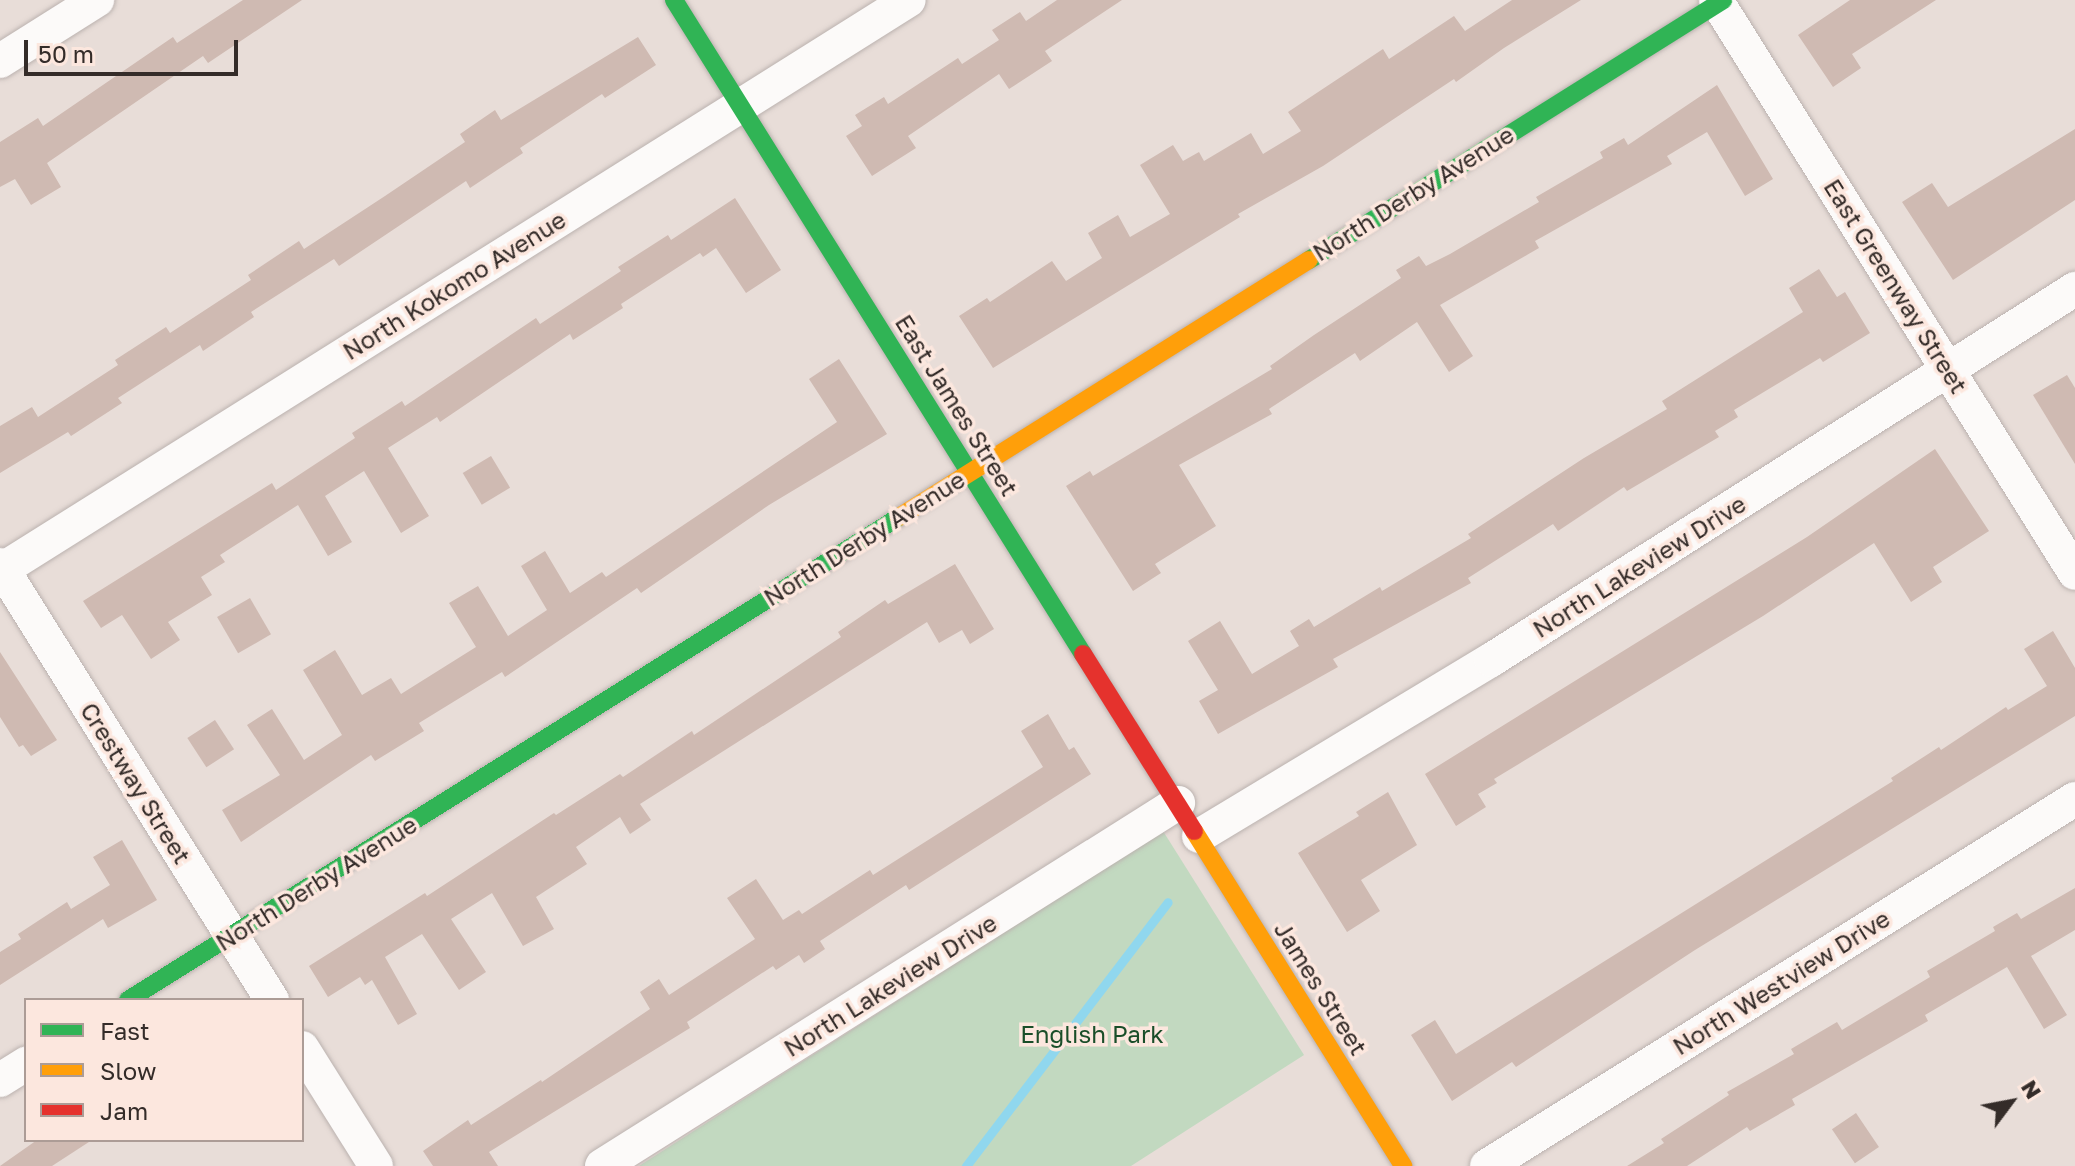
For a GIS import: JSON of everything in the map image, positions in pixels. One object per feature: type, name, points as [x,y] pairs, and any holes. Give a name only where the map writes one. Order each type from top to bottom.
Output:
[{"type":"street","points":[[0,61],[97,0]]},
{"type":"street","name":"East James Street","points":[[674,0],[1199,836]]},
{"type":"street","name":"North Kokomo Avenue","points":[[1,569],[909,0]]},
{"type":"street","name":"East Greenway Street","points":[[1719,1],[2075,573]]},
{"type":"street","name":"North Derby Avenue","points":[[131,998],[1719,1]]},
{"type":"street","name":"North Lakeview Drive","points":[[1199,836],[1491,660],[2075,289]]},
{"type":"street","name":"Crestway Street","points":[[1,569],[271,998]]},
{"type":"street","name":"North Westview Drive","points":[[1487,1166],[2075,799]]},
{"type":"street","name":"North Lakeview Drive","points":[[602,1166],[1178,803]]},
{"type":"street","name":"James Street","points":[[1199,836],[1403,1166]]},
{"type":"street","points":[[304,1051],[376,1166]]},
{"type":"street","points":[[0,1080],[24,1065]]},
{"type":"green space","name":"English Park","points":[[1163,831],[1304,1055],[1131,1166],[639,1166]]},
{"type":"building","points":[[243,0],[302,0],[208,63],[203,56],[47,163],[61,187],[31,205],[15,179],[0,187],[0,142],[38,118],[43,126],[173,37],[177,43]]},
{"type":"building","points":[[1057,0],[1122,0],[1045,51],[1052,61],[1009,89],[999,74],[908,136],[916,148],[872,176],[846,136],[862,126],[855,115],[884,97],[888,104],[958,58],[962,64],[999,40],[992,30],[1020,12],[1026,21]]},
{"type":"building","points":[[1512,0],[1581,0],[1323,166],[1238,214],[1240,217],[993,368],[959,316],[987,298],[990,302],[1052,261],[1066,281],[1102,258],[1088,233],[1118,215],[1130,237],[1170,214],[1140,165],[1173,145],[1183,161],[1199,152],[1204,161],[1251,133],[1263,154],[1301,131],[1288,112],[1383,49],[1389,59],[1454,16],[1465,31]]},
{"type":"building","points":[[1850,0],[1936,0],[1852,54],[1861,68],[1833,87],[1798,35]]},
{"type":"building","points":[[638,37],[656,65],[605,98],[602,94],[520,148],[523,153],[470,188],[466,181],[339,266],[334,259],[251,312],[254,317],[203,351],[200,345],[118,398],[122,403],[71,436],[68,432],[0,473],[0,426],[32,407],[38,417],[118,365],[115,360],[166,327],[170,333],[251,280],[248,275],[299,241],[304,249],[465,142],[460,134],[495,110],[501,120]]},
{"type":"building","points":[[1717,85],[1773,179],[1745,196],[1707,132],[1667,156],[1672,164],[1535,241],[1539,248],[1440,305],[1473,356],[1449,372],[1417,322],[1360,361],[1355,353],[1269,409],[1272,414],[1179,465],[1216,526],[1155,564],[1161,573],[1133,591],[1066,486],[1090,471],[1093,476],[1272,369],[1270,366],[1401,278],[1396,270],[1419,256],[1426,266],[1450,254],[1539,202],[1536,197],[1603,158],[1600,152],[1624,138],[1628,145]]},
{"type":"building","points":[[2075,129],[2075,200],[1953,280],[1902,202],[1932,183],[1948,207]]},
{"type":"building","points":[[735,198],[781,270],[746,293],[716,248],[703,257],[700,253],[621,304],[623,308],[573,340],[570,334],[440,422],[437,417],[388,448],[429,516],[401,533],[364,471],[325,496],[352,542],[328,556],[298,505],[220,555],[225,562],[201,577],[212,595],[168,622],[180,640],[151,659],[122,615],[101,628],[83,601],[272,483],[276,490],[355,438],[352,433],[402,401],[405,406],[536,318],[540,324],[621,271],[618,267],[668,235],[671,240]]},
{"type":"building","points":[[1819,269],[1837,297],[1845,292],[1870,333],[1823,362],[1820,358],[1734,410],[1738,417],[1715,431],[1719,437],[1627,491],[1624,487],[1558,531],[1553,524],[1468,578],[1471,583],[1333,659],[1338,667],[1218,734],[1199,701],[1218,690],[1188,641],[1220,621],[1252,674],[1299,646],[1290,631],[1309,619],[1314,627],[1471,538],[1468,534],[1584,458],[1667,409],[1662,401],[1803,312],[1789,288]]},
{"type":"building","points":[[839,359],[887,434],[769,505],[641,593],[637,588],[505,677],[502,672],[419,723],[424,731],[375,761],[371,755],[241,842],[222,810],[280,775],[247,725],[272,709],[304,760],[342,735],[303,670],[335,650],[362,695],[391,678],[401,694],[476,647],[449,603],[478,586],[508,636],[547,610],[521,566],[545,551],[570,593],[602,572],[606,577],[837,422],[809,379]]},
{"type":"building","points":[[2067,375],[2075,388],[2075,464],[2033,395]]},
{"type":"building","points":[[1935,449],[1989,531],[1933,567],[1942,582],[1911,602],[1874,543],[1763,616],[1494,779],[1497,783],[1478,794],[1486,807],[1456,826],[1425,774],[1807,537]]},
{"type":"building","points":[[491,456],[510,488],[482,505],[463,473]]},
{"type":"building","points":[[955,564],[994,629],[970,644],[962,630],[939,643],[927,622],[640,804],[651,820],[630,834],[620,817],[576,847],[587,864],[536,897],[554,929],[523,946],[492,893],[451,919],[486,972],[459,990],[422,934],[385,957],[417,1014],[398,1025],[372,980],[365,985],[360,977],[328,997],[309,966],[425,893],[427,896],[554,813],[556,815],[620,774],[623,777],[692,731],[694,735],[841,637],[838,632],[885,600],[888,604]]},
{"type":"building","points":[[250,598],[271,634],[238,653],[217,617]]},
{"type":"building","points":[[2053,631],[2075,668],[2075,716],[1695,950],[1516,1067],[1512,1062],[1452,1101],[1411,1035],[1435,1020],[1456,1054],[1893,781],[1891,778],[1939,747],[1941,750],[2006,707],[2008,710],[2047,686],[2024,649]]},
{"type":"building","points":[[0,652],[57,740],[31,756],[23,745],[19,747],[0,717]]},
{"type":"building","points":[[1048,714],[1069,750],[1074,747],[1091,774],[909,890],[906,885],[820,941],[825,949],[804,963],[799,955],[776,970],[773,966],[687,1022],[690,1028],[489,1152],[498,1166],[433,1166],[423,1151],[468,1120],[471,1125],[542,1082],[650,1009],[640,992],[659,979],[669,995],[755,939],[727,898],[756,879],[783,920],[799,910],[802,914],[870,870],[873,875],[1043,767],[1021,731]]},
{"type":"building","points":[[215,720],[234,749],[206,767],[187,738]]},
{"type":"building","points":[[1388,792],[1417,845],[1361,880],[1380,911],[1347,932],[1298,853],[1359,816],[1356,812]]},
{"type":"building","points":[[122,840],[157,900],[108,928],[103,919],[0,985],[0,952],[21,939],[18,934],[67,902],[71,909],[110,885],[93,857]]},
{"type":"building","points":[[2075,888],[2075,930],[2031,956],[2067,1015],[2044,1029],[2007,967],[1925,1015],[1928,1021],[1792,1099],[1795,1105],[1750,1131],[1747,1127],[1687,1166],[1627,1166],[1664,1143],[1661,1139],[1729,1095],[1727,1092],[1794,1054],[1791,1049],[1837,1022],[1842,1030],[1930,977],[1927,971],[1995,931],[1993,927],[2017,913],[2021,919]]},
{"type":"building","points":[[1856,1113],[1879,1147],[1855,1163],[1832,1129]]},
{"type":"building","points":[[34,1142],[89,1142],[52,1166],[0,1166]]},
{"type":"waterway","points":[[966,1166],[1168,902]]},
{"type":"traffic: fast","points":[[674,0],[1083,654]]},
{"type":"traffic: fast","points":[[1309,260],[1723,0]]},
{"type":"traffic: fast","points":[[131,998],[899,517]]},
{"type":"traffic: slow","points":[[899,517],[1309,260]]},
{"type":"traffic: slow","points":[[1194,831],[1403,1166]]},
{"type":"traffic: jam","points":[[1083,654],[1194,831]]}]
